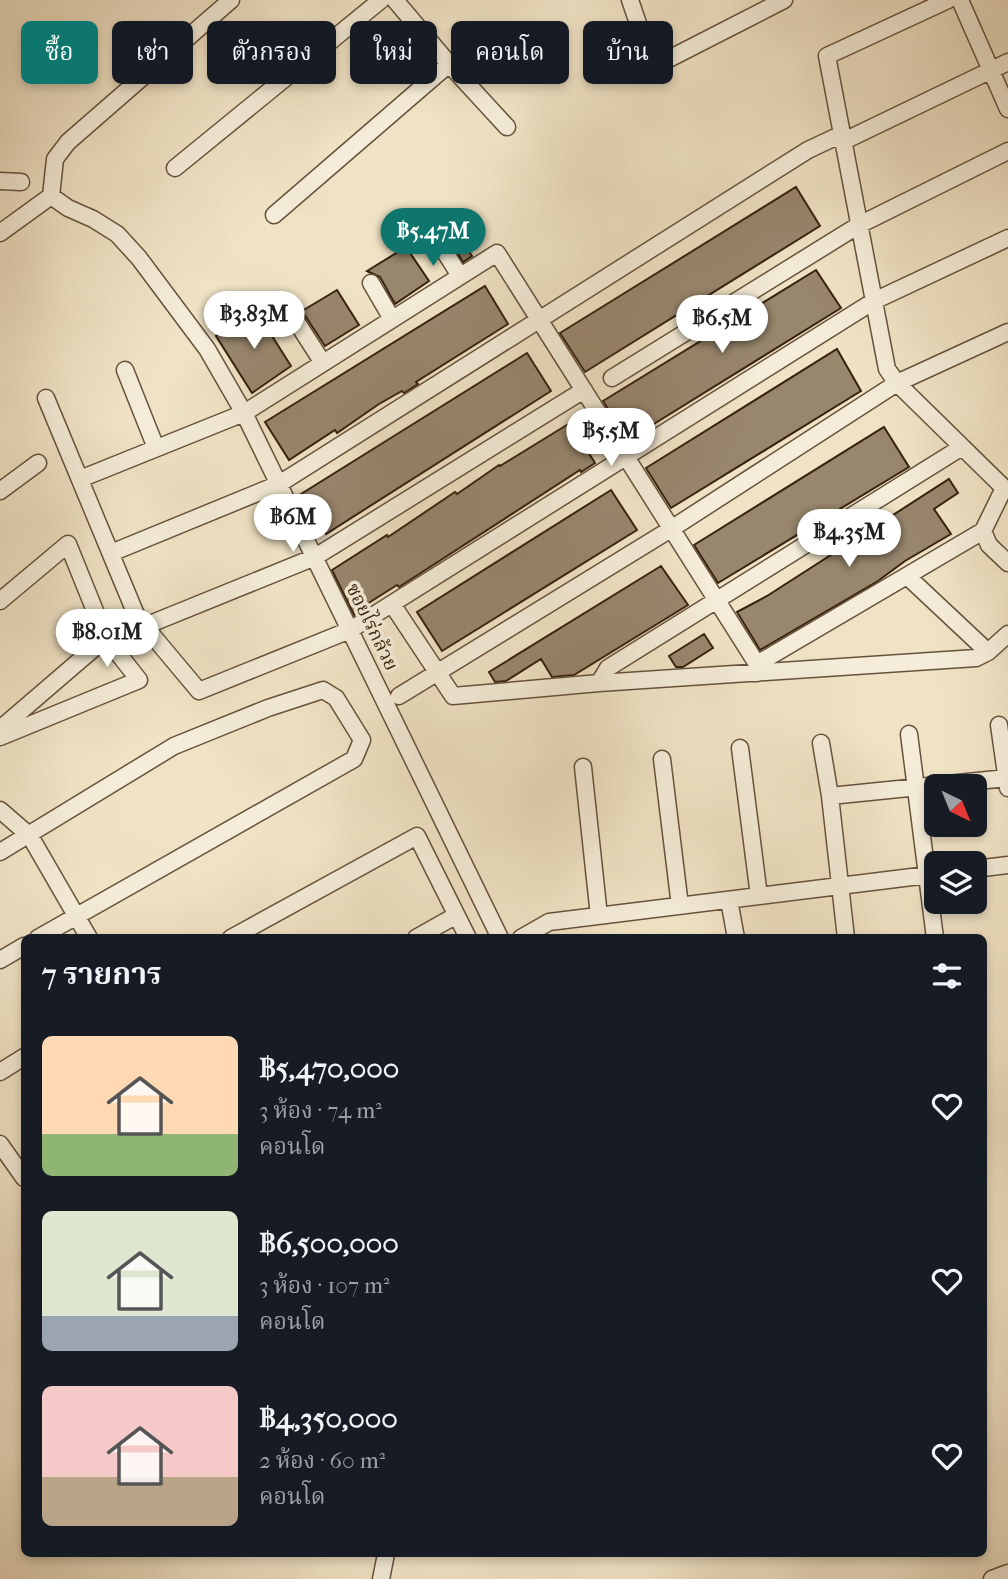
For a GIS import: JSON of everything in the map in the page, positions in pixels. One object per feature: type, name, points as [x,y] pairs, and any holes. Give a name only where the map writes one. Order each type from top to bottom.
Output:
[{"type":"street","points":[[0,233],[51,195],[55,159],[68,142],[231,0]]},
{"type":"street","points":[[175,168],[381,0]]},
{"type":"street","points":[[395,0],[507,127]]},
{"type":"street","points":[[630,0],[653,67],[784,0]]},
{"type":"street","points":[[757,668],[983,531],[1004,488],[897,383],[887,369],[827,56],[947,0]]},
{"type":"street","points":[[960,0],[1008,109]]},
{"type":"street","points":[[111,553],[279,484],[808,150],[842,138],[1008,62]]},
{"type":"street","points":[[274,215],[449,64]]},
{"type":"street","points":[[612,378],[859,225],[1008,151]]},
{"type":"street","points":[[0,181],[21,182]]},
{"type":"street","name":"ซอยไร่กล้วย","points":[[51,195],[68,208],[117,234],[139,258],[207,349],[244,413],[498,934]]},
{"type":"street","points":[[46,398],[137,617],[199,691],[350,630],[874,301],[1008,238]]},
{"type":"street","points":[[438,240],[460,276]]},
{"type":"street","points":[[80,479],[244,413],[497,253],[757,668]]},
{"type":"street","points":[[371,283],[392,319]]},
{"type":"street","points":[[287,307],[323,363]]},
{"type":"street","points":[[399,696],[671,529],[897,383],[1008,332]]},
{"type":"street","points":[[125,370],[156,448]]},
{"type":"street","points":[[145,626],[315,557],[584,390]]},
{"type":"street","points":[[599,683],[608,668],[962,447]]},
{"type":"street","points":[[0,491],[38,463]]},
{"type":"street","points":[[983,531],[989,545],[1008,563]]},
{"type":"street","points":[[0,601],[68,544],[106,638],[139,680],[0,737]]},
{"type":"street","points":[[908,576],[988,652]]},
{"type":"street","points":[[392,604],[453,696],[757,668],[976,658],[988,652],[1008,634]]},
{"type":"street","points":[[0,729],[106,638]]},
{"type":"street","points":[[0,852],[174,746],[268,708],[323,690],[336,698],[362,740],[354,759],[45,934]]},
{"type":"street","points":[[999,725],[1008,788]]},
{"type":"street","points":[[909,734],[928,851]]},
{"type":"street","points":[[821,743],[830,796],[846,934]]},
{"type":"street","points":[[740,748],[759,896]]},
{"type":"street","points":[[662,759],[680,906]]},
{"type":"street","points":[[583,767],[599,916]]},
{"type":"street","points":[[830,796],[1007,778]]},
{"type":"street","points":[[0,810],[30,836],[87,934]]},
{"type":"street","points":[[238,934],[417,836],[466,934]]},
{"type":"street","points":[[987,868],[1008,865]]},
{"type":"street","points":[[528,934],[549,922],[924,875]]},
{"type":"street","points":[[729,900],[735,934]]},
{"type":"street","points":[[934,914],[935,934]]},
{"type":"street","points":[[423,934],[455,916]]},
{"type":"street","points":[[0,960],[21,948]]},
{"type":"street","points":[[0,1072],[21,1060]]},
{"type":"street","points":[[0,1144],[21,1174]]},
{"type":"street","points":[[381,1579],[385,1557]]},
{"type":"street","points":[[992,1579],[1008,1573]]},
{"type":"building","points":[[796,187],[820,226],[585,372],[560,333]]},
{"type":"building","points":[[448,220],[472,256],[463,262],[446,235],[434,229]]},
{"type":"building","points":[[406,247],[429,281],[395,304],[380,277],[367,271]]},
{"type":"building","points":[[816,270],[841,308],[628,440],[603,401]]},
{"type":"building","points":[[485,286],[508,324],[416,382],[418,384],[404,393],[402,391],[379,404],[337,433],[335,430],[289,460],[265,422]]},
{"type":"building","points":[[337,290],[359,325],[325,346],[302,311]]},
{"type":"building","points":[[255,309],[291,366],[252,393],[216,336]]},
{"type":"building","points":[[837,349],[861,391],[671,508],[646,468]]},
{"type":"building","points":[[527,353],[551,391],[326,534],[301,494]]},
{"type":"building","points":[[570,423],[595,463],[581,472],[580,470],[399,587],[397,585],[354,615],[332,570]]},
{"type":"building","points":[[884,427],[909,467],[718,583],[694,545]]},
{"type":"building","points":[[949,479],[958,493],[934,509],[951,534],[905,561],[878,581],[760,650],[737,612],[767,596]]},
{"type":"building","points":[[611,490],[637,530],[442,651],[417,612]]},
{"type":"building","points":[[661,566],[688,605],[574,675],[552,677],[541,659],[506,681],[495,682],[489,672]]},
{"type":"building","points":[[704,634],[713,648],[683,667],[676,667],[669,656]]}]
